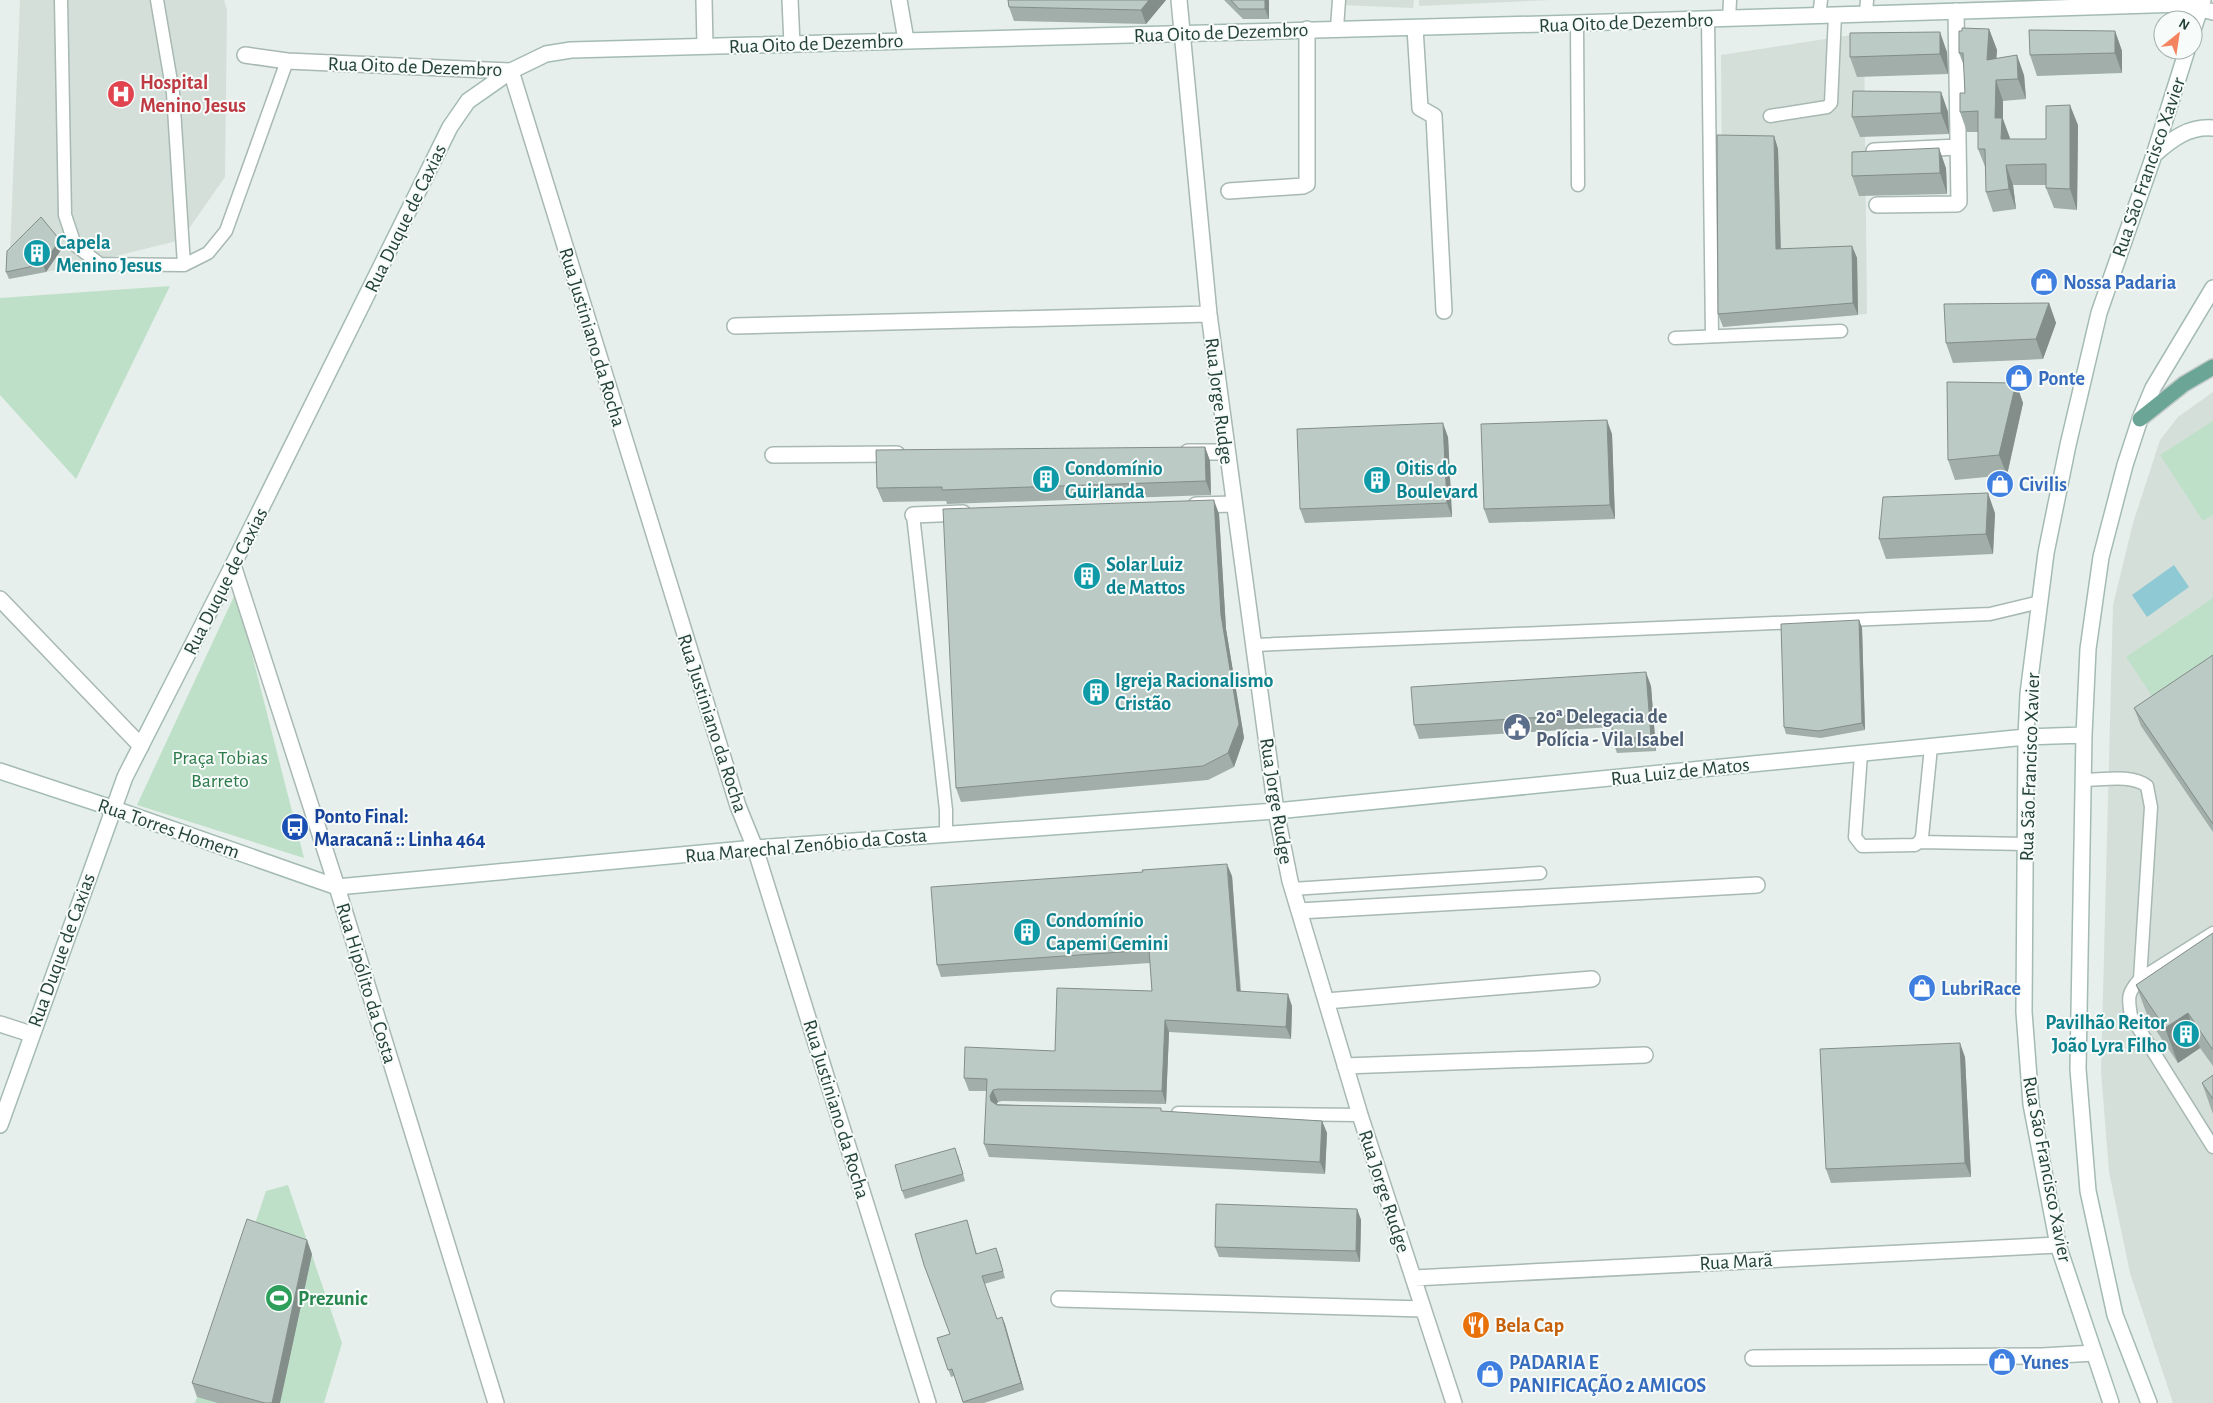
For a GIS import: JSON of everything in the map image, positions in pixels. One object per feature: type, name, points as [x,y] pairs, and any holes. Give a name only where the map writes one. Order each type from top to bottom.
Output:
[{"type":"main road","points":[[2140,419],[2184,384],[2213,367]]},
{"type":"street","points":[[704,0],[705,46]]},
{"type":"street","points":[[790,0],[792,44]]},
{"type":"street","points":[[900,0],[906,40]]},
{"type":"street","name":"Rua Jorge Rudge","points":[[1179,0],[1209,314],[1226,452],[1255,645],[1276,811],[1292,889],[1360,1116],[1454,1403]]},
{"type":"street","name":"Rua Oito de Dezembro","points":[[245,55],[287,61],[511,71],[546,54],[571,50],[1729,19],[1835,15],[1867,7],[1956,11],[2182,4],[2205,6]]},
{"type":"street","points":[[1878,205],[1957,204],[1959,202],[1958,147],[1952,96],[1956,11]]},
{"type":"street","points":[[1415,28],[1420,108],[1434,116],[1444,311]]},
{"type":"street","points":[[1229,191],[1303,186],[1307,184],[1307,29]]},
{"type":"street","name":"Rua São Francisco Xavier","points":[[2111,1403],[2058,1245],[2030,1095],[2024,1012],[2028,694],[2046,553],[2068,445],[2100,313],[2154,155],[2184,60]]},
{"type":"street","name":"Rua Duque de Caxias","points":[[0,1125],[112,808],[125,777],[234,565],[450,127],[468,101],[511,71]]},
{"type":"street","name":"Rua Justiniano da Rocha","points":[[511,71],[735,797],[755,848],[928,1403]]},
{"type":"street","points":[[2154,155],[2186,132],[2213,128]]},
{"type":"street","points":[[1874,151],[1958,147]]},
{"type":"street","name":"Rua São Francisco Xavier","points":[[2149,1403],[2115,1315],[2088,1192],[2078,1069],[2084,735],[2088,650],[2096,588],[2125,465],[2140,419],[2153,388],[2213,288]]},
{"type":"street","points":[[735,326],[1209,314]]},
{"type":"street","points":[[1174,452],[1226,452]]},
{"type":"street","points":[[773,455],[910,454]]},
{"type":"street","points":[[1184,506],[1234,504]]},
{"type":"street","points":[[913,515],[980,512]]},
{"type":"street","name":"Rua Hipólito da Costa","points":[[234,565],[337,887],[496,1403]]},
{"type":"street","points":[[0,599],[141,746]]},
{"type":"street","name":"Rua Luiz de Matos","points":[[1276,811],[2026,737],[2084,735]]},
{"type":"street","name":"Rua Torres Homem","points":[[0,771],[337,887]]},
{"type":"street","name":"Rua Marechal Zenóbio da Costa","points":[[337,887],[755,848],[1276,811]]},
{"type":"street","points":[[1299,911],[1757,885]]},
{"type":"street","points":[[1326,1001],[1592,979]]},
{"type":"street","points":[[0,1024],[31,1034]]},
{"type":"street","points":[[1345,1066],[1645,1055]]},
{"type":"street","name":"Rua Marã","points":[[1414,1278],[2058,1245]]},
{"type":"street","points":[[1059,1299],[1423,1309]]},
{"type":"street","points":[[1753,1358],[2042,1356],[2094,1353]]},
{"type":"lane","points":[[61,0],[65,215],[75,245],[100,264],[184,265],[208,253],[226,231],[287,61]]},
{"type":"lane","points":[[157,0],[172,93],[184,265]]},
{"type":"lane","points":[[1337,28],[1338,0]]},
{"type":"lane","points":[[1729,19],[1730,0]]},
{"type":"lane","points":[[1819,16],[1821,0]]},
{"type":"lane","points":[[1770,116],[1827,107],[1831,103],[1835,15]]},
{"type":"lane","points":[[1708,19],[1712,336]]},
{"type":"lane","points":[[1577,23],[1578,185]]},
{"type":"lane","points":[[1675,338],[1842,331]]},
{"type":"lane","points":[[913,515],[944,800],[946,834]]},
{"type":"lane","points":[[1255,645],[1990,614],[2040,602]]},
{"type":"lane","points":[[1919,842],[1922,837],[1931,747]]},
{"type":"lane","points":[[1861,754],[1855,838],[1862,846],[1915,844],[1919,842],[2026,844]]},
{"type":"lane","points":[[2084,780],[2131,779],[2139,780],[2147,786],[2151,807],[2140,979]]},
{"type":"lane","points":[[1292,889],[1540,872]]},
{"type":"lane","points":[[2213,933],[2140,979],[2131,989],[2128,999],[2131,1016],[2213,1147]]},
{"type":"lane","points":[[1167,1113],[1360,1116]]},
{"type":"shaded area","name":"Hospital Menino Jesus","points":[[20,0],[224,0],[227,10],[225,177],[181,240],[71,267],[9,279]]},
{"type":"shaded area","points":[[1343,0],[1414,0],[1413,8],[1342,5]]},
{"type":"shaded area","points":[[1419,0],[1551,0],[1419,6]]},
{"type":"shaded area","points":[[1864,33],[1867,314],[1723,327],[1721,55]]},
{"type":"shaded area","points":[[2213,392],[2213,1403],[2173,1403],[2130,1273],[2109,1172],[2101,1071],[2113,605],[2133,523],[2160,440],[2178,417]]},
{"type":"green space","points":[[170,286],[76,479],[0,395],[0,298]]},
{"type":"green space","points":[[2213,421],[2213,515],[2203,521],[2160,455]]},
{"type":"green space","name":"Praça Tobias Barreto","points":[[236,592],[304,858],[137,805]]},
{"type":"green space","points":[[2213,598],[2213,663],[2156,702],[2126,657]]},
{"type":"green space","name":"Prezunic","points":[[288,1185],[342,1343],[324,1403],[195,1403],[266,1191]]},
{"type":"water","points":[[2174,565],[2189,587],[2147,617],[2132,595]]},
{"type":"building","points":[[1008,0],[1149,0],[1141,10],[1009,7]]},
{"type":"building","points":[[1231,0],[1265,0],[1265,9],[1239,9]]},
{"type":"building","points":[[1962,28],[1989,29],[1987,60],[2017,55],[2018,79],[1996,80],[1995,118],[2002,118],[2001,139],[2046,139],[2046,106],[2070,105],[2070,189],[2046,188],[2046,164],[2006,165],[2009,189],[1986,192],[1985,149],[1978,149],[1978,111],[1960,112],[1960,93],[1965,93],[1963,53],[1959,53],[1959,31],[1962,31]]},
{"type":"building","points":[[2029,30],[2115,31],[2115,53],[2030,55]]},
{"type":"building","points":[[1940,32],[1940,54],[1850,57],[1850,33]]},
{"type":"building","points":[[1853,91],[1941,92],[1941,113],[1852,117]]},
{"type":"building","points":[[1717,135],[1774,136],[1776,249],[1852,246],[1853,303],[1718,314]]},
{"type":"building","points":[[1939,148],[1940,173],[1852,176],[1852,152]]},
{"type":"building","name":"Capela Menino Jesus","points":[[41,217],[60,240],[43,264],[6,272],[7,251]]},
{"type":"building","points":[[2049,303],[2036,339],[1946,343],[1944,304]]},
{"type":"building","points":[[1947,382],[2016,383],[1999,455],[1948,460]]},
{"type":"building","name":"Oitis do Boulevard","points":[[1607,420],[1610,505],[1484,509],[1481,424]]},
{"type":"building","name":"Oitis do Boulevard","points":[[1443,423],[1447,503],[1300,509],[1297,429]]},
{"type":"building","name":"Condomínio Guirlanda","points":[[1205,447],[1206,481],[942,490],[942,487],[877,488],[876,450]]},
{"type":"building","points":[[1988,493],[1986,534],[1879,539],[1883,497]]},
{"type":"building","points":[[1214,500],[1221,615],[1239,724],[1228,753],[1203,766],[956,788],[943,509]]},
{"type":"building","points":[[1859,620],[1862,723],[1818,731],[1784,727],[1781,624]]},
{"type":"building","points":[[2213,655],[2213,824],[2134,708]]},
{"type":"building","points":[[1646,672],[1651,737],[1612,739],[1612,713],[1414,725],[1411,687]]},
{"type":"building","points":[[1227,864],[1237,991],[1288,994],[1286,1027],[1165,1020],[1162,1091],[998,1089],[993,1090],[990,1096],[991,1101],[997,1105],[1161,1108],[1161,1111],[1322,1121],[1320,1162],[984,1144],[987,1079],[964,1078],[965,1047],[1055,1051],[1057,988],[1152,991],[1149,950],[937,965],[931,887]]},
{"type":"building","points":[[2213,933],[2213,1050],[2188,1013],[2165,1028],[2136,985]]},
{"type":"building","points":[[1960,1043],[1965,1163],[1826,1169],[1820,1049]]},
{"type":"building","points":[[2213,1075],[2213,1099],[2202,1083]]},
{"type":"building","points":[[955,1148],[963,1174],[902,1191],[895,1165]]},
{"type":"building","points":[[1216,1204],[1357,1209],[1356,1251],[1215,1247]]},
{"type":"building","points":[[247,1219],[307,1240],[272,1403],[265,1403],[192,1383]]},
{"type":"building","points":[[967,1220],[976,1254],[996,1248],[1003,1271],[982,1276],[997,1319],[1002,1317],[1021,1383],[963,1402],[952,1369],[948,1370],[937,1338],[950,1334],[924,1265],[915,1234]]},
{"type":"place","name":"Hospital Menino Jesus","points":[[121,94]]},
{"type":"place","name":"Capela Menino Jesus","points":[[37,253]]},
{"type":"place","name":"Nossa Padaria","points":[[2044,282]]},
{"type":"place","name":"Ponte","points":[[2019,378]]},
{"type":"place","name":"Condomínio Guirlanda","points":[[1046,479]]},
{"type":"place","name":"Oitis do Boulevard","points":[[1377,480]]},
{"type":"place","name":"Civilis","points":[[2000,484]]},
{"type":"place","name":"Solar Luiz de Mattos","points":[[1087,576]]},
{"type":"place","name":"Igreja Racionalismo Cristão","points":[[1096,692]]},
{"type":"place","name":"20ª Delegacia de Polícia - Vila Isabel","points":[[1517,727]]},
{"type":"place","name":"Ponto Final: Maracanã :: Linha 464","points":[[295,827]]},
{"type":"place","name":"Condomínio Capemi Gemini","points":[[1027,932]]},
{"type":"place","name":"LubriRace","points":[[1922,988]]},
{"type":"place","name":"Pavilhão Reitor João Lyra Filho","points":[[2186,1034]]},
{"type":"place","name":"Prezunic","points":[[279,1298]]},
{"type":"place","name":"Bela Cap","points":[[1476,1325]]},
{"type":"place","name":"Yunes","points":[[2002,1362]]},
{"type":"place","name":"PADARIA E PANIFICAÇÃO 2 AMIGOS","points":[[1490,1374]]}]
